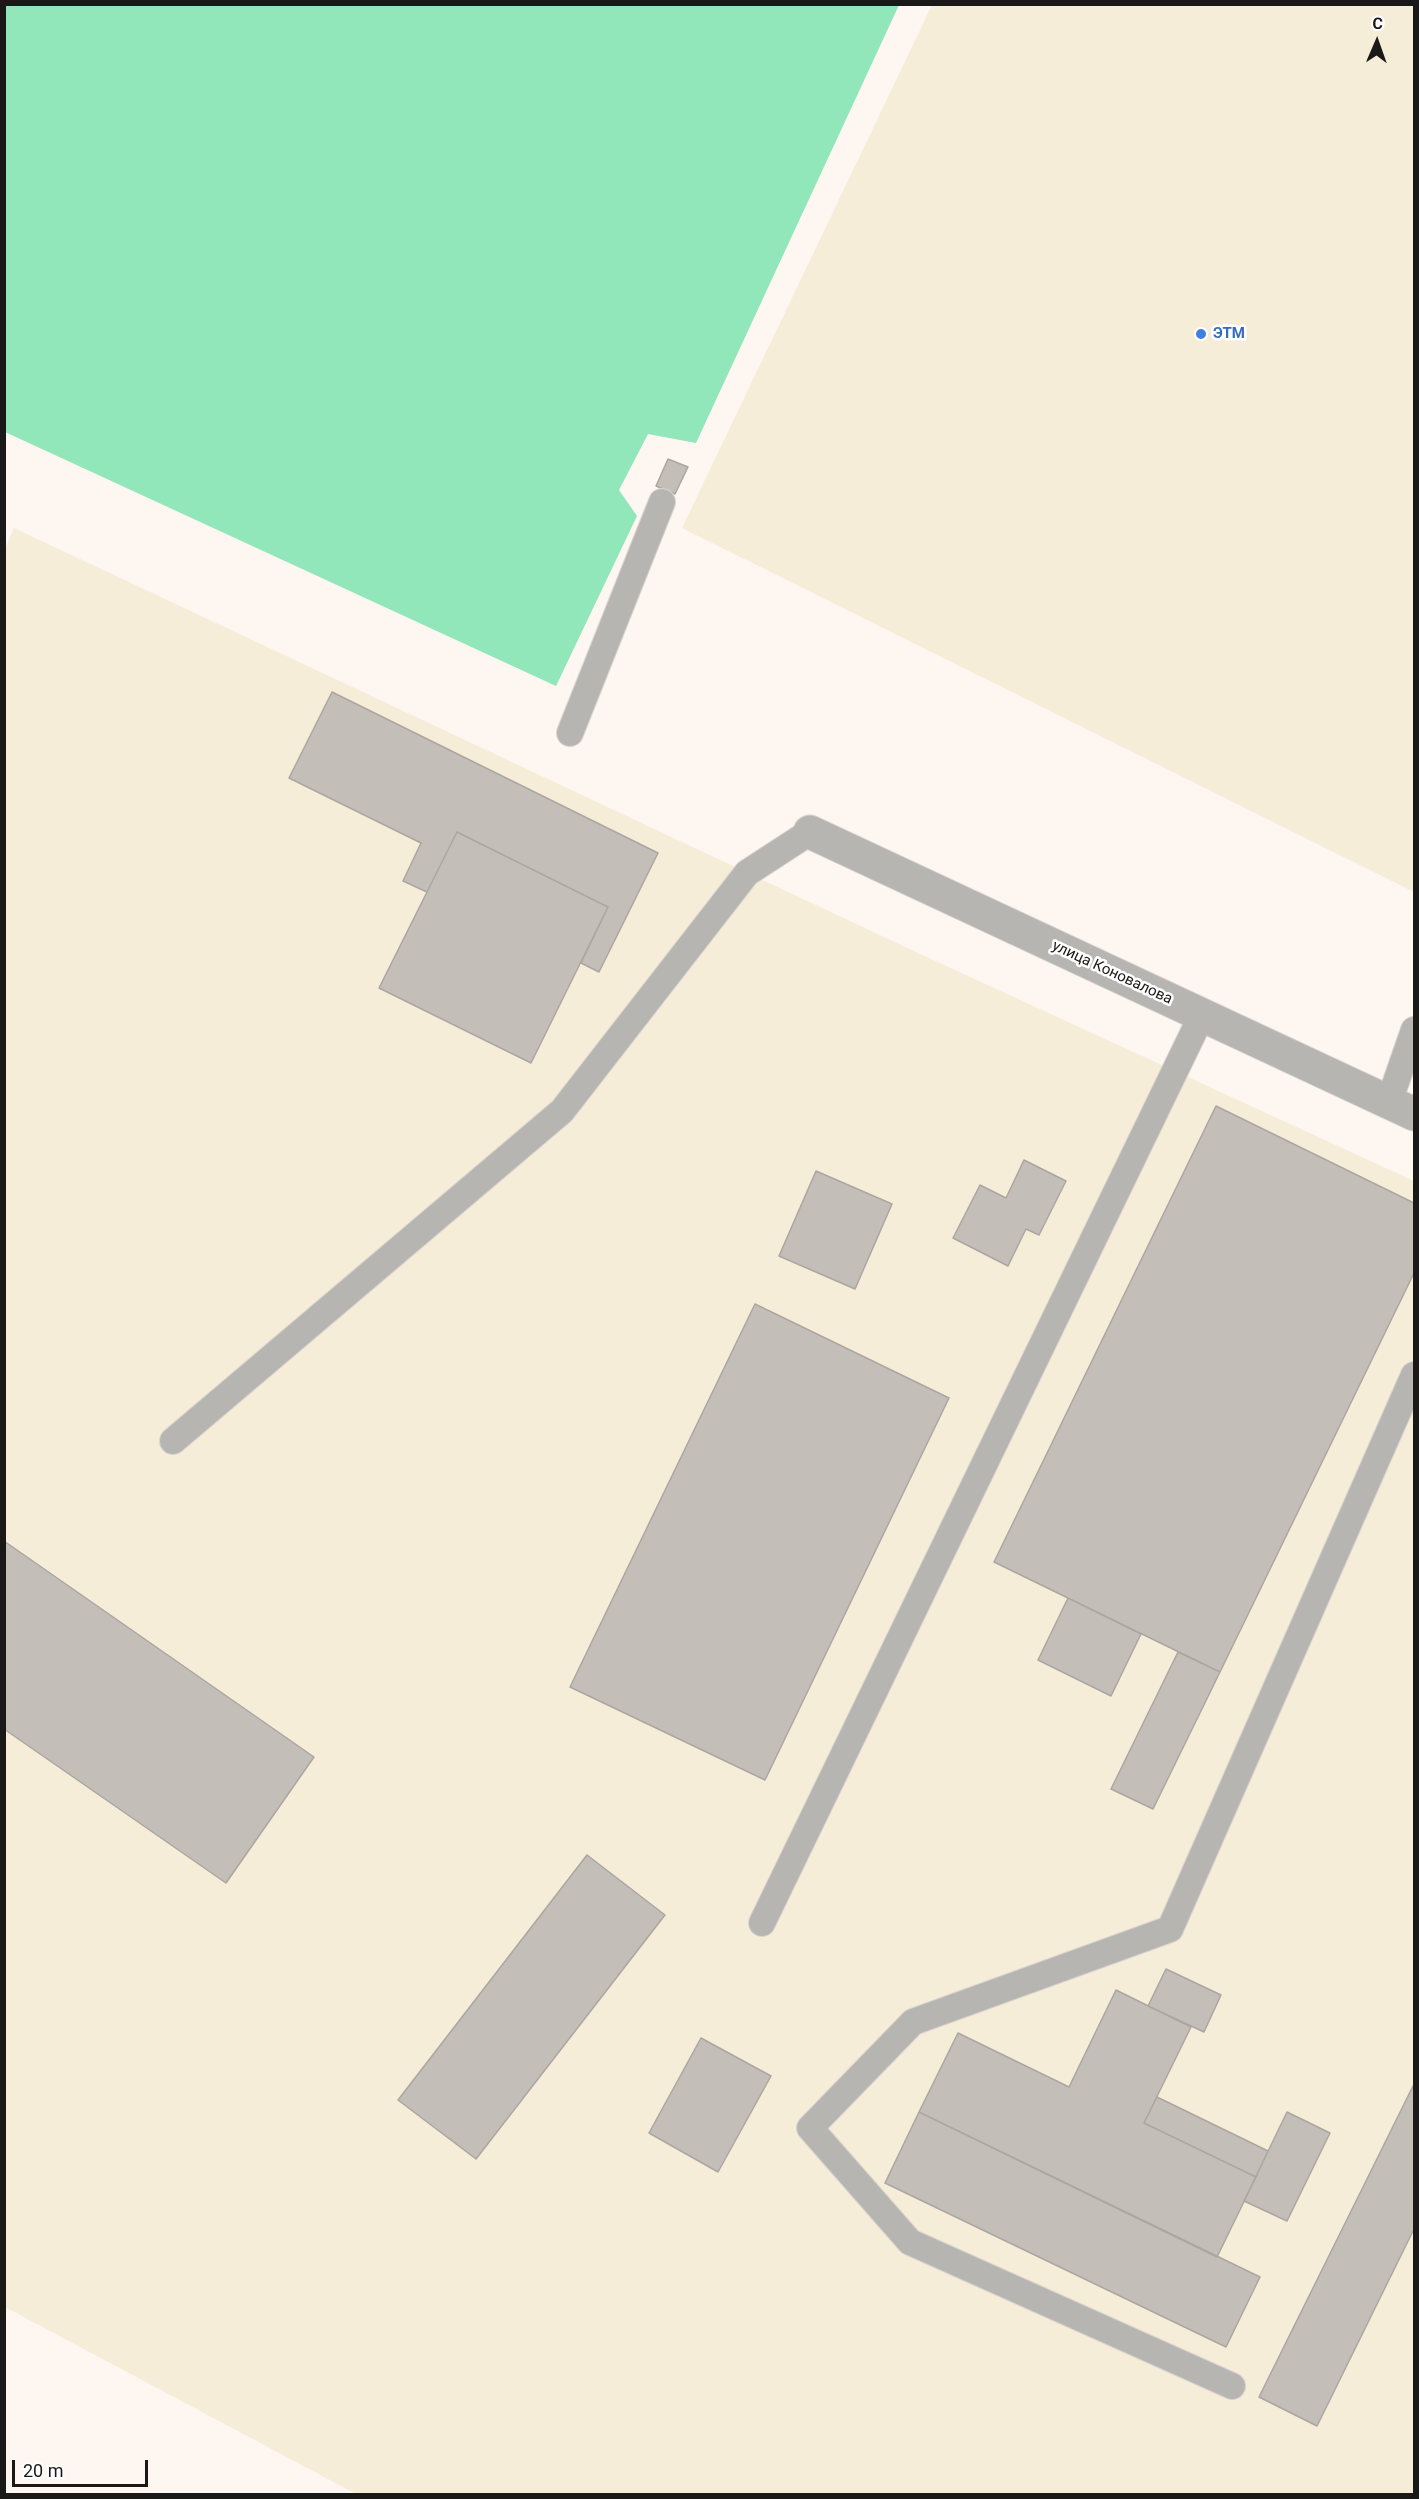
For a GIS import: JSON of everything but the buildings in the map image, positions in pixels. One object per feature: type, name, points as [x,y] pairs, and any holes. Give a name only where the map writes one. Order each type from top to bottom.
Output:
[{"type":"street","name":"улица Коновалова","points":[[810,832],[1402,1108]]},
{"type":"lane","points":[[570,733],[662,502]]},
{"type":"lane","points":[[173,1441],[562,1111],[747,873],[810,832]]},
{"type":"lane","points":[[762,1923],[1202,1015]]},
{"type":"lane","points":[[1402,1108],[1414,1030]]},
{"type":"lane","points":[[1232,2386],[910,2242],[810,2128],[913,2022],[1170,1929],[1414,1375]]},
{"type":"shaded area","points":[[932,5],[1414,5],[1414,892],[682,528]]},
{"type":"shaded area","points":[[14,528],[918,953],[1414,1181],[1414,2494],[356,2494],[5,2307],[4,551]]},
{"type":"green space","points":[[5,4],[899,5],[696,443],[648,434],[619,490],[637,516],[556,686],[5,432]]},
{"type":"place","name":"ЭТМ","points":[[1201,334]]}]
